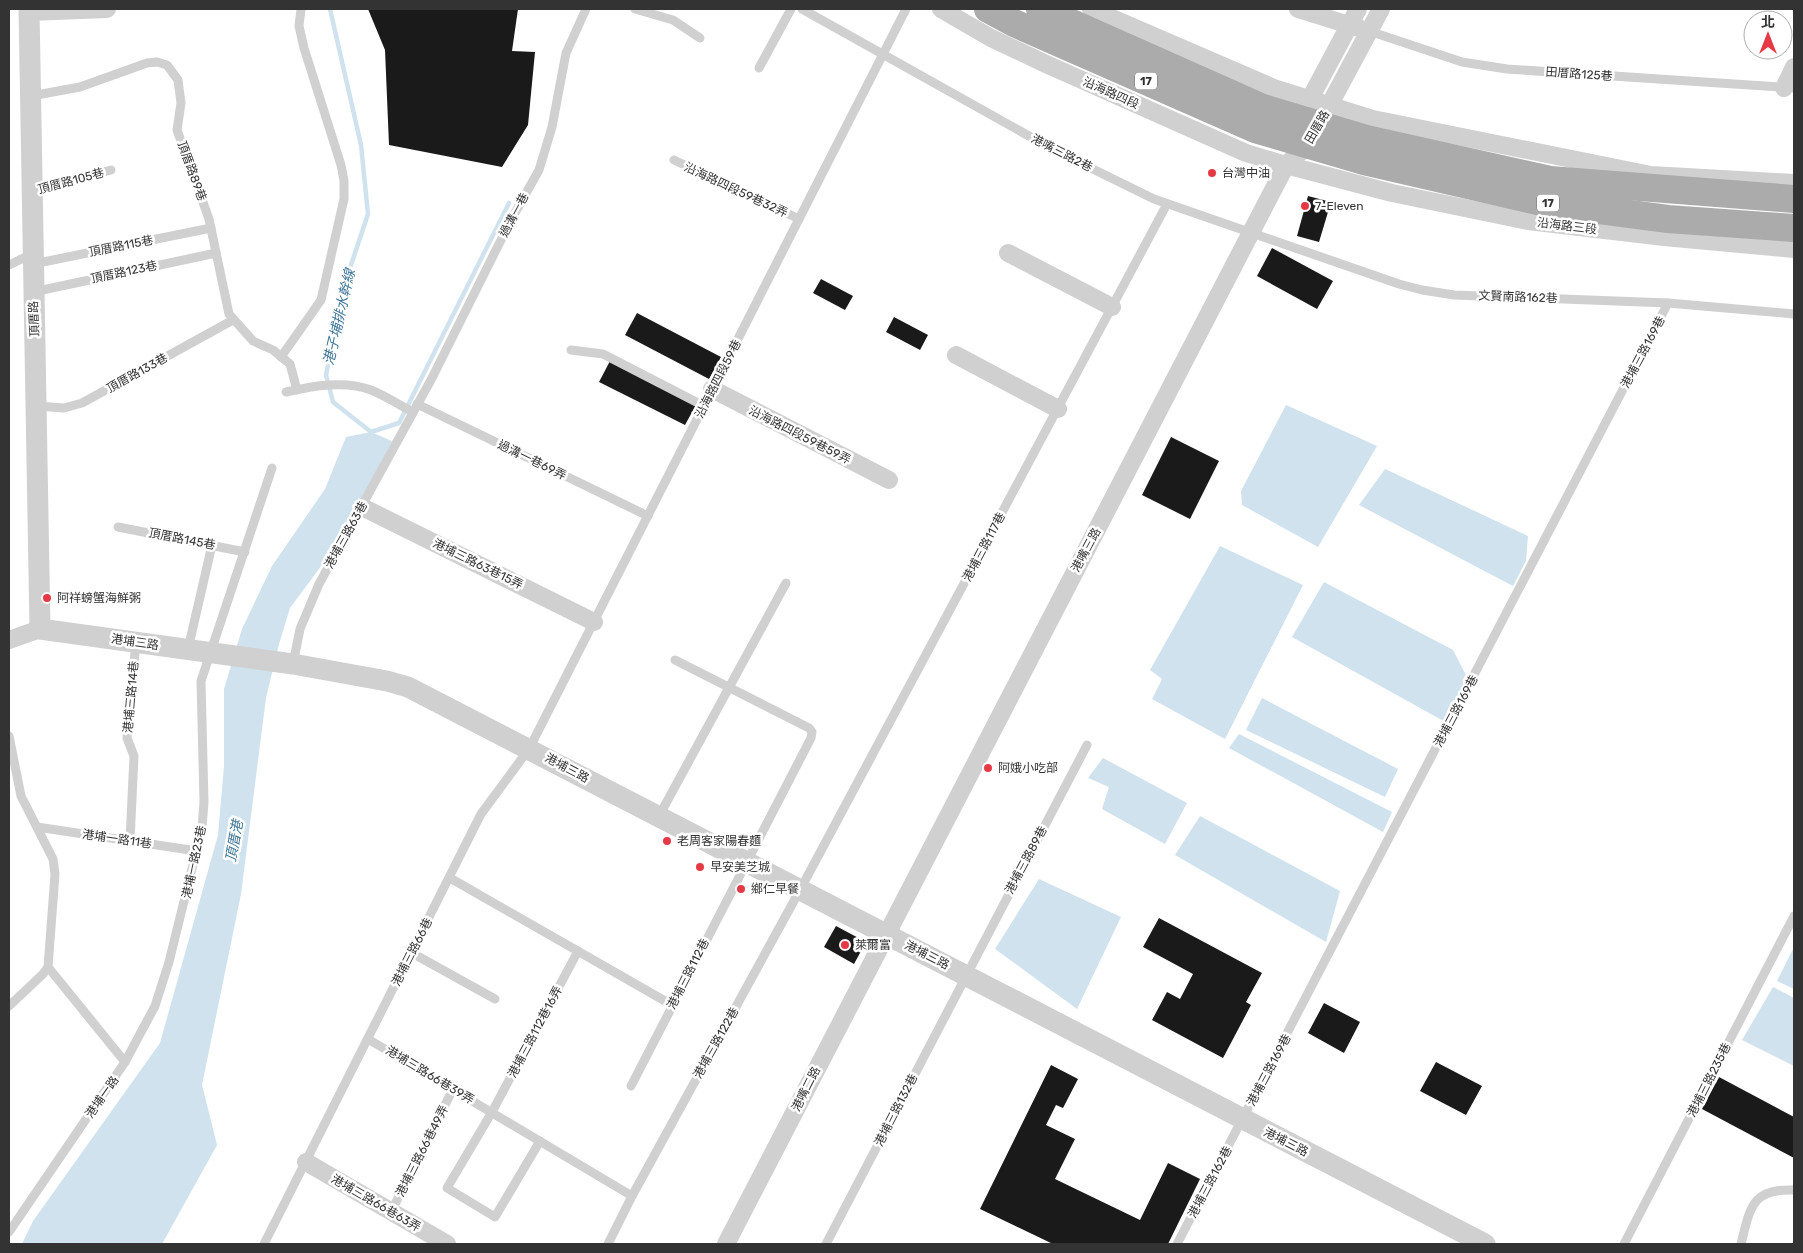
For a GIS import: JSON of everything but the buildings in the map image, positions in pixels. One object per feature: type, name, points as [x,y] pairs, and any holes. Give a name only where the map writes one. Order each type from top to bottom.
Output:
[{"type":"main road","name":"沿海路四段","points":[[988,9],[1014,23],[1255,130],[1306,128]]},
{"type":"main road","name":"17","points":[[1040,9],[1306,128],[1366,139],[1550,180],[1794,199]]},
{"type":"main road","name":"沿海路三段","points":[[1306,128],[1364,162],[1666,228],[1757,235],[1794,228]]},
{"type":"street","points":[[29,10],[107,9]]},
{"type":"street","name":"沿海路四段","points":[[941,9],[991,38],[1046,64],[1246,153],[1306,128]]},
{"type":"street","points":[[1092,9],[1274,88],[1306,128],[1373,119],[1651,175],[1794,183]]},
{"type":"street","points":[[1298,9],[1369,31]]},
{"type":"street","name":"田厝路","points":[[1306,128],[1358,9]]},
{"type":"street","name":"田厝路","points":[[1306,128],[1369,31],[1381,9]]},
{"type":"street","name":"頂厝路","points":[[29,10],[40,629]]},
{"type":"street","points":[[1789,88],[1794,68]]},
{"type":"street","name":"港嘴三路","points":[[886,934],[1306,128]]},
{"type":"street","name":"沿海路三段","points":[[1757,235],[1794,249]]},
{"type":"street","points":[[1008,253],[1112,307]]},
{"type":"street","points":[[956,355],[1058,409]]},
{"type":"street","name":"沿海路四段59巷59弄","points":[[712,389],[889,480]]},
{"type":"street","name":"港埔三路63巷15弄","points":[[362,507],[594,622]]},
{"type":"street","points":[[9,640],[40,629]]},
{"type":"street","name":"港埔三路","points":[[40,629],[285,663],[387,681],[408,687],[1485,1244]]},
{"type":"street","name":"港嘴二路","points":[[726,1244],[886,934]]},
{"type":"street","name":"港埔三路66巷63弄","points":[[306,1162],[447,1244]]},
{"type":"lane","points":[[281,357],[320,300],[344,199],[344,181],[341,164],[304,48],[299,26],[301,9]]},
{"type":"lane","name":"過溝一巷","points":[[413,408],[539,170],[552,127],[566,53],[586,9]]},
{"type":"lane","points":[[635,9],[673,20],[700,38]]},
{"type":"lane","points":[[759,68],[791,9]]},
{"type":"lane","name":"港嘴三路2巷","points":[[802,9],[1054,150],[1167,204],[1251,233]]},
{"type":"lane","name":"沿海路四段59巷","points":[[529,749],[906,9]]},
{"type":"lane","name":"田厝路125巷","points":[[1369,31],[1462,62],[1507,69],[1789,88]]},
{"type":"lane","name":"頂厝路89巷","points":[[30,96],[80,87],[147,63],[157,62],[167,65],[173,70],[180,88],[181,103],[177,130],[211,228],[233,320],[252,341],[274,350],[290,364],[297,390]]},
{"type":"lane","name":"沿海路四段59巷32弄","points":[[674,160],[798,219]]},
{"type":"lane","name":"頂厝路105巷","points":[[31,192],[111,170]]},
{"type":"lane","name":"港埔三路117巷","points":[[800,890],[1167,204]]},
{"type":"lane","name":"頂厝路115巷","points":[[9,264],[211,228]]},
{"type":"lane","name":"文賢南路162巷","points":[[1251,233],[1422,290],[1454,295],[1668,303],[1794,314]]},
{"type":"lane","name":"頂厝路123巷","points":[[33,292],[216,253]]},
{"type":"lane","name":"港埔三路169巷","points":[[1243,1120],[1668,303]]},
{"type":"lane","name":"頂厝路133巷","points":[[36,406],[64,408],[82,403],[233,320]]},
{"type":"lane","points":[[571,350],[603,354],[704,406]]},
{"type":"lane","name":"過溝一巷69弄","points":[[286,392],[334,385],[357,385],[373,390],[648,516]]},
{"type":"lane","name":"港埔三路63巷","points":[[285,663],[308,609],[413,408]]},
{"type":"lane","name":"港埔一路23巷","points":[[125,1062],[138,1042],[158,997],[169,962],[197,851],[204,802],[201,681],[221,653],[245,552],[272,468]]},
{"type":"lane","name":"頂厝路145巷","points":[[118,528],[245,552]]},
{"type":"lane","points":[[188,649],[212,545]]},
{"type":"lane","points":[[659,816],[786,583]]},
{"type":"lane","name":"港埔三路14巷","points":[[130,841],[134,756],[127,738],[136,642]]},
{"type":"lane","points":[[675,660],[730,688]]},
{"type":"lane","name":"港埔三路112巷","points":[[631,1086],[811,738],[812,732],[809,728],[730,688]]},
{"type":"lane","points":[[9,742],[21,796],[53,859],[55,874],[48,967],[9,1006]]},
{"type":"lane","name":"港埔三路89巷","points":[[966,975],[1087,744]]},
{"type":"lane","name":"港埔三路66巷","points":[[264,1244],[481,814],[529,749]]},
{"type":"lane","name":"港埔一路11巷","points":[[37,827],[197,851]]},
{"type":"lane","points":[[450,878],[672,1005]]},
{"type":"lane","name":"港埔三路122巷","points":[[608,1244],[632,1196],[800,890]]},
{"type":"lane","name":"港埔三路235巷","points":[[1624,1244],[1794,916]]},
{"type":"lane","name":"港埔三路112巷16弄","points":[[540,1141],[495,1217],[447,1188],[492,1112],[578,951]]},
{"type":"lane","points":[[412,953],[495,999]]},
{"type":"lane","name":"港埔一路","points":[[9,1232],[11,1222],[125,1062],[48,967]]},
{"type":"lane","name":"港埔三路132巷","points":[[826,1244],[966,975]]},
{"type":"lane","name":"港埔三路66巷39弄","points":[[368,1039],[632,1196]]},
{"type":"lane","name":"港埔三路66巷49弄","points":[[391,1212],[453,1089]]},
{"type":"lane","name":"港埔三路162巷","points":[[1176,1244],[1243,1120]]},
{"type":"lane","points":[[1740,1244],[1751,1207],[1756,1199],[1777,1189],[1794,1190]]},
{"type":"water","points":[[1286,405],[1377,446],[1318,547],[1242,505],[1241,491]]},
{"type":"water","name":"頂厝港","points":[[371,432],[392,441],[353,523],[290,608],[266,698],[241,894],[202,1085],[217,1145],[162,1244],[22,1244],[33,1221],[160,1043],[218,835],[224,766],[224,689],[242,629],[272,566],[325,489],[346,437]]},
{"type":"water","points":[[1385,469],[1528,536],[1526,561],[1513,586],[1359,505]]},
{"type":"water","points":[[1220,546],[1303,585],[1225,739],[1152,699],[1162,679],[1150,670]]},
{"type":"water","points":[[1324,582],[1453,650],[1467,677],[1449,724],[1292,637]]},
{"type":"water","points":[[1262,698],[1398,769],[1385,797],[1246,730]]},
{"type":"water","points":[[1239,734],[1392,812],[1383,832],[1229,748]]},
{"type":"water","points":[[1103,758],[1187,803],[1165,844],[1102,809],[1109,787],[1088,778]]},
{"type":"water","points":[[1200,816],[1340,891],[1326,942],[1175,855]]},
{"type":"water","points":[[1039,879],[1121,917],[1077,1009],[995,949]]},
{"type":"water","points":[[1794,947],[1794,989],[1777,981]]},
{"type":"water","points":[[1773,987],[1794,998],[1794,1066],[1742,1040]]},
{"type":"waterway","name":"港子埔排水幹線","points":[[330,9],[361,145],[368,214],[343,289],[326,375],[333,402],[371,432],[399,423],[509,203]]},
{"type":"place","name":"台灣中油","points":[[1212,173]]},
{"type":"place","name":"7-Eleven","points":[[1305,206]]},
{"type":"place","name":"阿祥螃蟹海鮮粥","points":[[47,598]]},
{"type":"place","name":"阿娥小吃部","points":[[988,768]]},
{"type":"place","name":"老周客家陽春麵","points":[[667,841]]},
{"type":"place","name":"早安美芝城","points":[[700,867]]},
{"type":"place","name":"鄉仁早餐","points":[[741,889]]},
{"type":"place","name":"萊爾富","points":[[845,945]]}]
